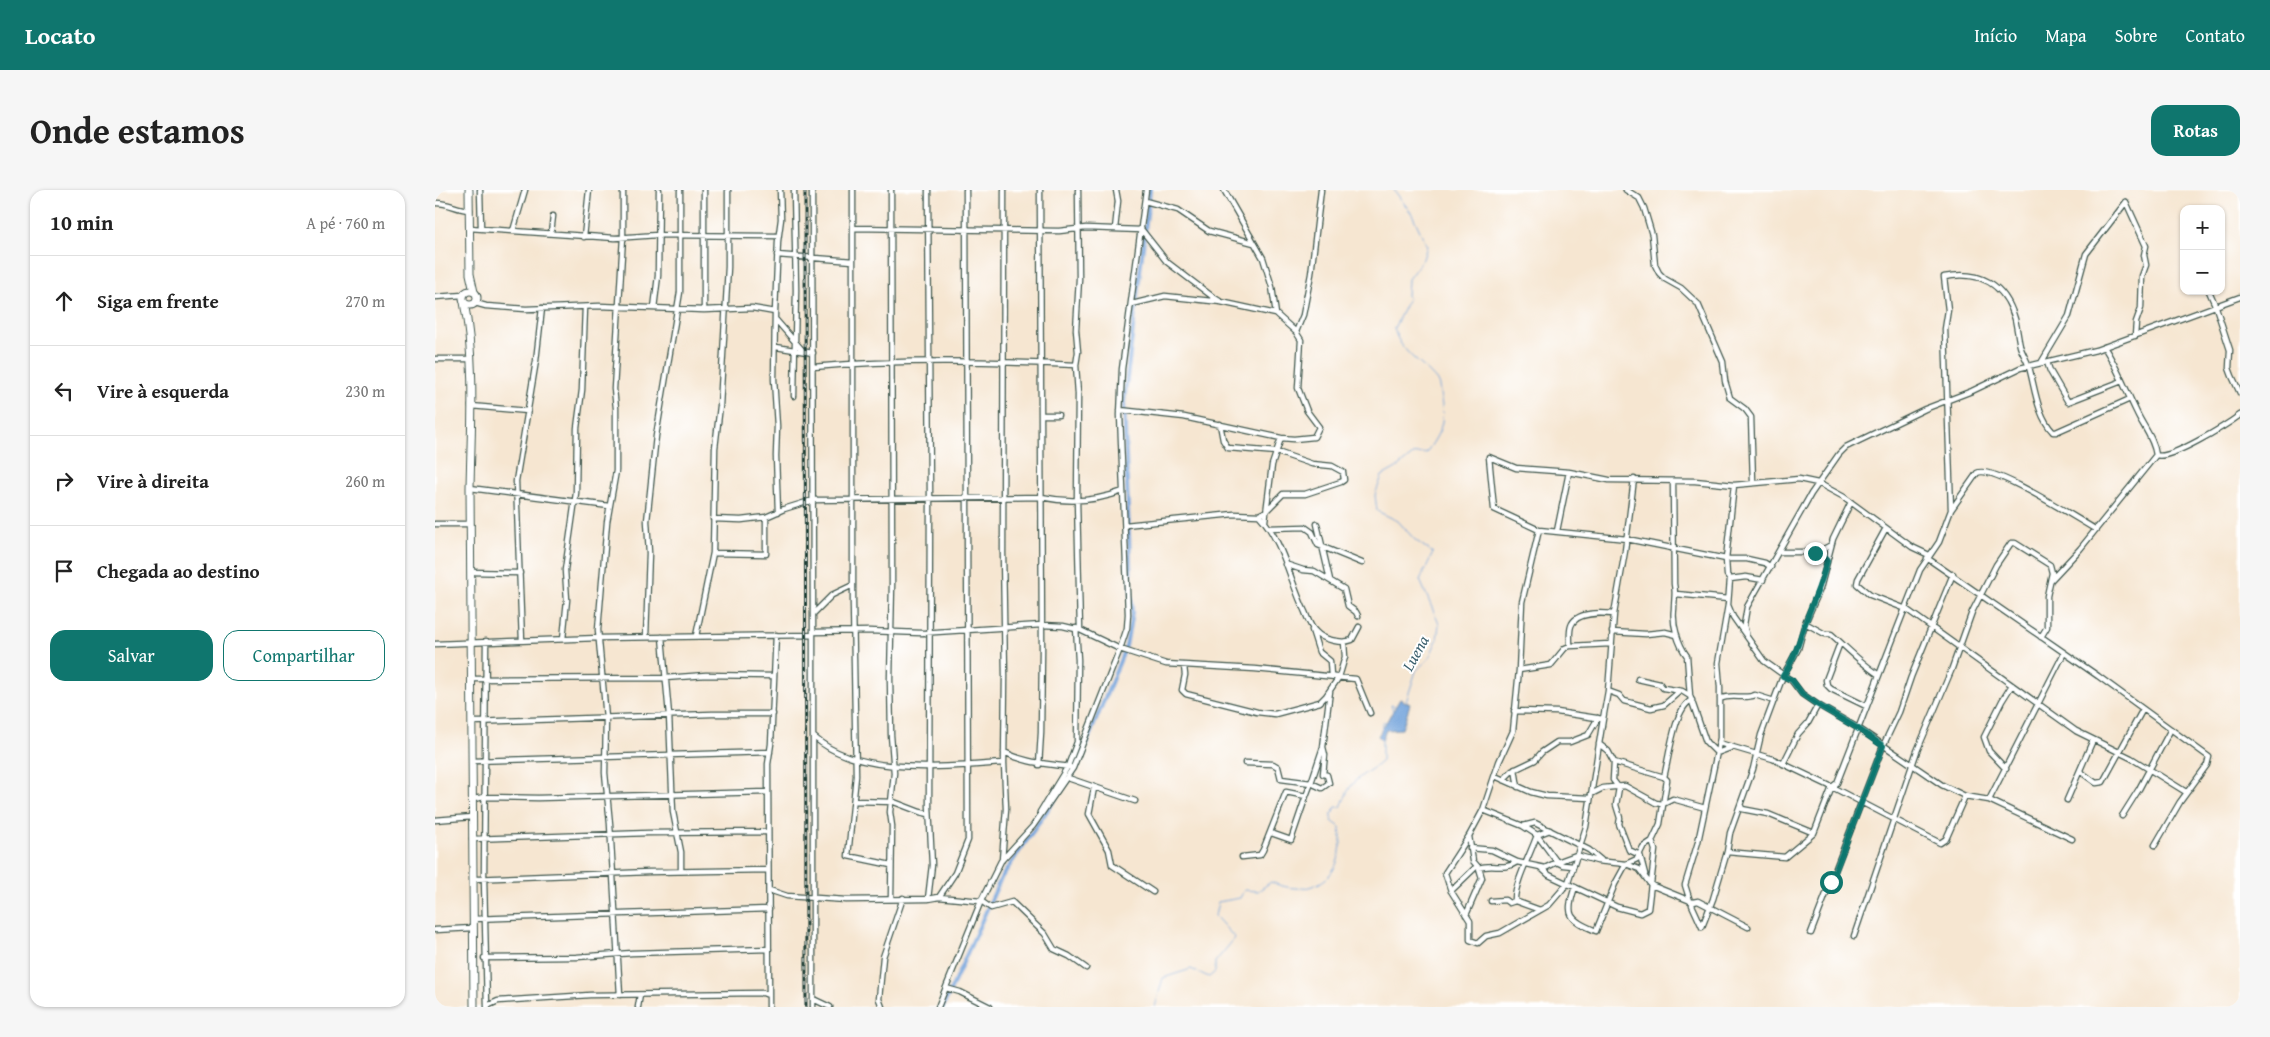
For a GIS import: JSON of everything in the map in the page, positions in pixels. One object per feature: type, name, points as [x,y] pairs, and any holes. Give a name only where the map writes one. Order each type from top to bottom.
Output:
[{"type":"main road","points":[[469,190],[470,274],[477,297],[469,328]]},
{"type":"main road","points":[[470,274],[464,298],[469,328],[471,406],[472,817],[475,1007]]},
{"type":"main road","points":[[464,298],[469,290],[474,292]]},
{"type":"main road","points":[[464,298],[474,303]]},
{"type":"street","points":[[480,190],[481,228]]},
{"type":"street","points":[[513,231],[525,190]]},
{"type":"street","points":[[584,236],[589,190]]},
{"type":"street","points":[[620,995],[611,835],[605,773],[606,718],[599,638],[609,506],[616,471],[616,408],[613,389],[623,237],[623,190]]},
{"type":"street","points":[[654,308],[658,276],[659,190]]},
{"type":"street","points":[[646,637],[649,553],[647,521],[656,436],[677,308],[681,264],[679,235],[680,190]]},
{"type":"street","points":[[704,190],[705,310]]},
{"type":"street","points":[[696,636],[713,553],[715,448],[720,406],[725,309],[727,190]]},
{"type":"street","points":[[777,512],[775,456],[777,426],[774,379],[777,255],[781,219],[780,190]]},
{"type":"street","points":[[794,190],[796,256],[794,396]]},
{"type":"street","points":[[812,190],[813,1007]]},
{"type":"street","points":[[853,190],[853,632],[856,758],[849,857],[891,865]]},
{"type":"street","points":[[891,190],[891,735],[894,766],[890,802],[892,826],[891,898]]},
{"type":"street","points":[[927,899],[932,865],[929,814],[930,497],[927,229],[929,190]]},
{"type":"street","points":[[939,897],[955,873],[968,840],[966,190]]},
{"type":"street","points":[[1001,861],[1006,809],[1004,763],[1005,629],[1003,498],[1004,190]]},
{"type":"street","points":[[1039,765],[1042,625],[1040,190]]},
{"type":"street","points":[[938,1007],[981,901],[1001,861],[1033,826],[1068,778],[1076,747],[1078,629],[1076,365],[1078,352],[1076,330],[1079,279],[1078,190]]},
{"type":"street","points":[[1115,229],[1118,201],[1116,190]]},
{"type":"street","points":[[1033,826],[1037,816],[1071,767],[1121,649],[1127,628],[1120,410],[1122,369],[1146,190]]},
{"type":"street","points":[[1224,190],[1255,243],[1269,277],[1276,314]]},
{"type":"street","points":[[1296,332],[1303,315],[1311,274],[1321,190]]},
{"type":"street","points":[[1626,190],[1639,198],[1643,208],[1652,234],[1655,266],[1665,279],[1681,288],[1698,304],[1723,362],[1723,376],[1730,398],[1745,409],[1751,417],[1753,482]]},
{"type":"street","points":[[1145,201],[1178,210],[1209,231],[1255,243]]},
{"type":"street","points":[[2041,364],[2069,316],[2086,254],[2126,202],[2146,246],[2144,255],[2146,265],[2141,276],[2141,308],[2136,322],[2135,336]]},
{"type":"street","points":[[435,203],[449,204],[462,210],[469,210]]},
{"type":"street","points":[[551,233],[553,216]]},
{"type":"street","points":[[469,228],[584,236],[779,236]]},
{"type":"street","points":[[853,228],[1141,230],[1167,262],[1221,302]]},
{"type":"street","points":[[777,255],[853,261]]},
{"type":"street","points":[[1951,510],[1945,329],[1948,310],[1945,277],[1981,278],[1990,281],[2001,290],[2011,306],[2021,350],[2029,366],[2036,398],[2053,432],[2130,399]]},
{"type":"street","points":[[2211,295],[2230,350],[2229,368],[2240,393]]},
{"type":"street","points":[[1120,410],[1220,424],[1281,438],[1311,439],[1319,431],[1319,427],[1307,411],[1298,388],[1301,340],[1296,332],[1276,314],[1221,302],[1165,296],[1132,304]]},
{"type":"street","points":[[1746,633],[1744,625],[1745,612],[1818,483],[1846,447],[1925,409],[2029,366],[2104,347],[2240,296]]},
{"type":"street","points":[[435,297],[464,298]]},
{"type":"street","points":[[474,303],[486,306],[542,308],[677,308],[705,310],[759,308],[775,312]]},
{"type":"street","points":[[521,640],[516,495],[519,462],[542,308]]},
{"type":"street","points":[[563,640],[567,600],[565,570],[575,503],[577,428],[583,384],[585,308]]},
{"type":"street","points":[[776,320],[803,351]]},
{"type":"street","points":[[776,347],[813,353]]},
{"type":"street","points":[[2104,347],[2114,362],[2130,399],[2149,433],[2156,454]]},
{"type":"street","points":[[2046,354],[2054,360]]},
{"type":"street","points":[[435,359],[470,359]]},
{"type":"street","points":[[813,366],[853,363],[967,362],[1076,365]]},
{"type":"street","points":[[2047,362],[2050,372],[2068,402],[2122,381]]},
{"type":"street","points":[[471,406],[528,411]]},
{"type":"street","points":[[2156,454],[2162,456],[2178,450],[2240,414]]},
{"type":"street","points":[[1041,415],[1058,415]]},
{"type":"street","points":[[1125,525],[1234,514],[1259,515],[1265,512],[1283,494],[1305,494],[1344,480],[1343,472],[1332,466],[1312,464],[1277,452],[1228,448],[1223,440],[1220,424]]},
{"type":"street","points":[[1265,522],[1272,465],[1281,438]]},
{"type":"street","points":[[2051,580],[2064,568],[2156,454]]},
{"type":"street","points":[[1771,567],[1765,563],[1747,559],[1725,559],[1627,539],[1539,530],[1494,509],[1489,456],[1516,468],[1569,472],[1609,480],[1634,479],[1734,485],[1794,479],[1818,483],[1833,489],[1927,558],[1981,593],[2209,757],[2207,765],[2186,792],[2155,845]]},
{"type":"street","points":[[1727,852],[1785,857],[1814,833],[1832,787],[1837,783],[1857,728],[1927,558],[1939,542],[1951,510],[1977,473],[1986,471],[2011,480],[2095,529]]},
{"type":"street","points":[[1557,531],[1569,472]]},
{"type":"street","points":[[1539,530],[1521,602],[1519,670],[1513,731],[1483,810],[1469,836],[1445,872],[1451,891],[1470,923],[1470,940],[1478,943],[1486,936],[1500,933],[1552,903],[1568,883],[1586,827],[1590,796],[1597,770],[1601,719],[1608,691],[1614,614],[1627,539],[1634,479]]},
{"type":"street","points":[[1673,481],[1676,594],[1673,611],[1677,635],[1687,656],[1691,698],[1706,742],[1717,753]]},
{"type":"street","points":[[1734,485],[1725,559],[1727,575],[1730,579],[1728,605],[1717,663],[1720,699],[1719,743],[1698,842],[1685,884],[1701,926],[1710,907],[1727,852],[1730,833],[1741,806],[1774,701],[1783,676],[1797,649],[1805,623],[1820,589],[1831,544],[1851,502]]},
{"type":"street","points":[[470,488],[609,506]]},
{"type":"street","points":[[713,519],[741,520],[766,518],[777,512],[813,500],[1041,496],[1077,500],[1101,498],[1123,491]]},
{"type":"street","points":[[1259,515],[1269,528],[1285,564],[1311,627],[1319,652],[1330,661],[1331,676]]},
{"type":"street","points":[[713,553],[766,554],[766,518]]},
{"type":"street","points":[[435,524],[471,524]]},
{"type":"street","points":[[1317,524],[1330,580]]},
{"type":"street","points":[[1269,528],[1305,527],[1312,532],[1321,547],[1362,563]]},
{"type":"street","points":[[1886,528],[1857,584],[1870,595],[1906,609],[2036,704],[2093,740],[2149,769],[2186,792]]},
{"type":"street","points":[[1854,936],[1912,766],[1959,648],[1981,593],[2011,543],[2015,543],[2050,565],[2051,580],[2047,596],[2047,627],[2041,637]]},
{"type":"street","points":[[1779,552],[1819,552],[1831,544]]},
{"type":"street","points":[[1819,552],[1827,561]]},
{"type":"street","points":[[1765,563],[1774,560]]},
{"type":"street","points":[[1285,564],[1303,570],[1314,570],[1344,589],[1348,606],[1356,612],[1357,616]]},
{"type":"street","points":[[471,572],[520,573]]},
{"type":"street","points":[[1811,933],[1883,746],[1899,712],[1911,677],[1953,574]]},
{"type":"street","points":[[1730,579],[1746,576],[1763,580]]},
{"type":"street","points":[[813,613],[832,595],[853,585]]},
{"type":"street","points":[[1676,594],[1728,599]]},
{"type":"street","points":[[1728,605],[1733,616],[1764,661],[1783,676],[1792,680],[1802,694],[1818,705],[1857,728],[1942,785],[1965,796],[1989,800],[2072,839]]},
{"type":"street","points":[[1570,646],[1570,628],[1574,621],[1590,613],[1614,614]]},
{"type":"street","points":[[1805,623],[1825,634],[1831,634],[1879,675]]},
{"type":"street","points":[[435,644],[599,638],[776,636],[853,632],[921,633],[930,631],[1005,629],[1042,625],[1078,629],[1121,649],[1166,664],[1255,669],[1356,680],[1370,713]]},
{"type":"street","points":[[1311,627],[1320,636],[1344,642],[1352,640],[1359,627]]},
{"type":"street","points":[[1612,632],[1646,634],[1665,632],[1677,635]]},
{"type":"street","points":[[769,1007],[768,792],[776,636]]},
{"type":"street","points":[[662,637],[669,715],[673,812],[682,858],[681,872]]},
{"type":"street","points":[[487,642],[484,878],[484,958],[487,1006],[498,1001],[531,998],[725,992],[763,993],[769,995]]},
{"type":"street","points":[[1185,666],[1182,690],[1186,694],[1257,712],[1275,714],[1320,702],[1339,677],[1345,657],[1344,642]]},
{"type":"street","points":[[1840,643],[1826,680],[1827,685],[1831,689],[1867,706]]},
{"type":"street","points":[[1519,670],[1551,665],[1565,648],[1570,646],[1611,644]]},
{"type":"street","points":[[1989,800],[2064,652]]},
{"type":"street","points":[[473,679],[665,678],[706,674],[774,676]]},
{"type":"street","points":[[1638,680],[1660,684],[1663,688],[1681,691],[1691,698]]},
{"type":"street","points":[[1608,691],[1619,695],[1624,701],[1651,708],[1666,704],[1689,685]]},
{"type":"street","points":[[2006,769],[1989,751],[1984,736],[2012,685]]},
{"type":"street","points":[[1271,832],[1291,840],[1323,747],[1331,688]]},
{"type":"street","points":[[1720,699],[1729,696],[1748,698],[1755,695],[1774,701]]},
{"type":"street","points":[[1575,887],[1569,911],[1578,923],[1596,931],[1626,864],[1637,859],[1643,847],[1652,840],[1660,824],[1667,782],[1664,777],[1673,733],[1685,705],[1691,698]]},
{"type":"street","points":[[1783,764],[1798,732],[1808,723],[1818,705]]},
{"type":"street","points":[[2081,772],[2100,784],[2111,770],[2143,710]]},
{"type":"street","points":[[1514,711],[1557,712],[1601,719]]},
{"type":"street","points":[[473,722],[669,715],[773,714]]},
{"type":"street","points":[[1503,780],[1515,769],[1535,760],[1558,741],[1571,742],[1588,735],[1601,719]]},
{"type":"street","points":[[2122,816],[2139,790],[2171,729]]},
{"type":"street","points":[[814,737],[830,749],[856,758],[894,766],[929,767],[1004,763]]},
{"type":"street","points":[[2067,800],[2081,772],[2093,740]]},
{"type":"street","points":[[1719,743],[1757,753],[1783,764],[1863,802],[1942,843],[1965,796]]},
{"type":"street","points":[[1599,744],[1608,751],[1614,762],[1613,778],[1619,787],[1616,805],[1620,818],[1619,826],[1629,850],[1640,854]]},
{"type":"street","points":[[1717,753],[1733,746]]},
{"type":"street","points":[[1245,763],[1273,764],[1278,767],[1281,779],[1311,784],[1322,788],[1329,783],[1327,775],[1323,774],[1325,755],[1323,747]]},
{"type":"street","points":[[473,761],[770,752]]},
{"type":"street","points":[[1005,752],[1017,759],[1039,765],[1071,767]]},
{"type":"street","points":[[1614,762],[1664,777]]},
{"type":"street","points":[[1515,769],[1519,787]]},
{"type":"street","points":[[1495,776],[1519,787],[1547,796],[1590,796],[1600,788],[1627,787],[1651,801],[1663,804],[1673,799],[1705,808]]},
{"type":"street","points":[[1068,778],[1135,801]]},
{"type":"street","points":[[1094,788],[1089,814],[1109,850],[1112,865],[1153,892]]},
{"type":"street","points":[[473,799],[485,797],[768,792]]},
{"type":"street","points":[[1242,858],[1259,855],[1271,832],[1286,792],[1306,796]]},
{"type":"street","points":[[854,801],[890,802],[929,814]]},
{"type":"street","points":[[1741,806],[1742,809],[1772,816],[1814,833]]},
{"type":"street","points":[[1483,810],[1523,826],[1537,835],[1557,862],[1561,865],[1573,866]]},
{"type":"street","points":[[435,820],[472,817]]},
{"type":"street","points":[[1523,826],[1533,822],[1591,851],[1601,860]]},
{"type":"street","points":[[1537,835],[1551,830]]},
{"type":"street","points":[[473,840],[768,832]]},
{"type":"street","points":[[1515,901],[1516,890],[1537,835]]},
{"type":"street","points":[[1466,915],[1481,882],[1482,874],[1473,861],[1469,836]]},
{"type":"street","points":[[1541,868],[1549,875],[1608,902],[1636,912],[1645,912],[1649,905],[1655,850],[1652,840]]},
{"type":"street","points":[[1470,848],[1492,850],[1517,862],[1541,868],[1547,868],[1576,855],[1626,864],[1639,869],[1646,876]]},
{"type":"street","points":[[1640,854],[1646,876],[1651,885],[1691,902],[1698,902],[1710,907],[1748,927]]},
{"type":"street","points":[[1451,891],[1467,877],[1472,869],[1489,865],[1507,867],[1517,862]]},
{"type":"street","points":[[473,879],[768,870]]},
{"type":"street","points":[[769,890],[787,896],[846,900],[927,899],[939,897],[981,901],[993,908],[1014,903],[1045,934],[1054,949],[1069,956],[1086,968]]},
{"type":"street","points":[[882,1007],[879,999],[883,957],[903,898]]},
{"type":"street","points":[[1491,901],[1505,900],[1509,903],[1515,901],[1540,910]]},
{"type":"street","points":[[473,919],[769,909]]},
{"type":"street","points":[[435,930],[473,928]]},
{"type":"street","points":[[484,958],[618,955],[769,948]]},
{"type":"street","points":[[946,988],[960,992],[990,1007]]},
{"type":"street","points":[[637,1007],[640,995]]},
{"type":"street","points":[[813,999],[830,1007]]},
{"type":"water","points":[[1400,699],[1410,704],[1402,729],[1386,730],[1382,740],[1378,736]]},
{"type":"waterway","points":[[943,1007],[1001,878],[1077,767],[1126,646],[1132,613],[1124,402],[1150,190]]},
{"type":"waterway","name":"Luena","points":[[1394,190],[1412,214],[1427,246],[1423,259],[1408,279],[1407,297],[1409,298],[1394,328],[1397,337],[1406,351],[1437,381],[1443,416],[1438,434],[1426,453],[1414,454],[1398,467],[1382,476],[1375,495],[1377,511],[1398,521],[1415,540],[1433,553],[1420,580],[1439,624],[1437,640],[1429,658],[1416,671],[1406,702]]},
{"type":"waterway","name":"Luena","points":[[1393,712],[1391,705],[1395,706]]},
{"type":"waterway","name":"Luena","points":[[1382,731],[1382,722],[1386,722]]},
{"type":"waterway","name":"Luena","points":[[1155,1007],[1163,978],[1191,969],[1209,977],[1215,972],[1215,962],[1235,938],[1215,916],[1218,902],[1240,898],[1244,890],[1258,891],[1271,882],[1287,887],[1302,888],[1314,885],[1325,879],[1333,870],[1339,858],[1341,844],[1340,827],[1332,821],[1331,816],[1336,807],[1341,807],[1353,783],[1382,761],[1382,740]]},
{"type":"railway","points":[[805,190],[806,1007]]},
{"type":"route","points":[[1815,553],[1819,552],[1827,561],[1823,580],[1809,612],[1797,649],[1783,676],[1792,680],[1802,694],[1883,746],[1831,882]]}]
